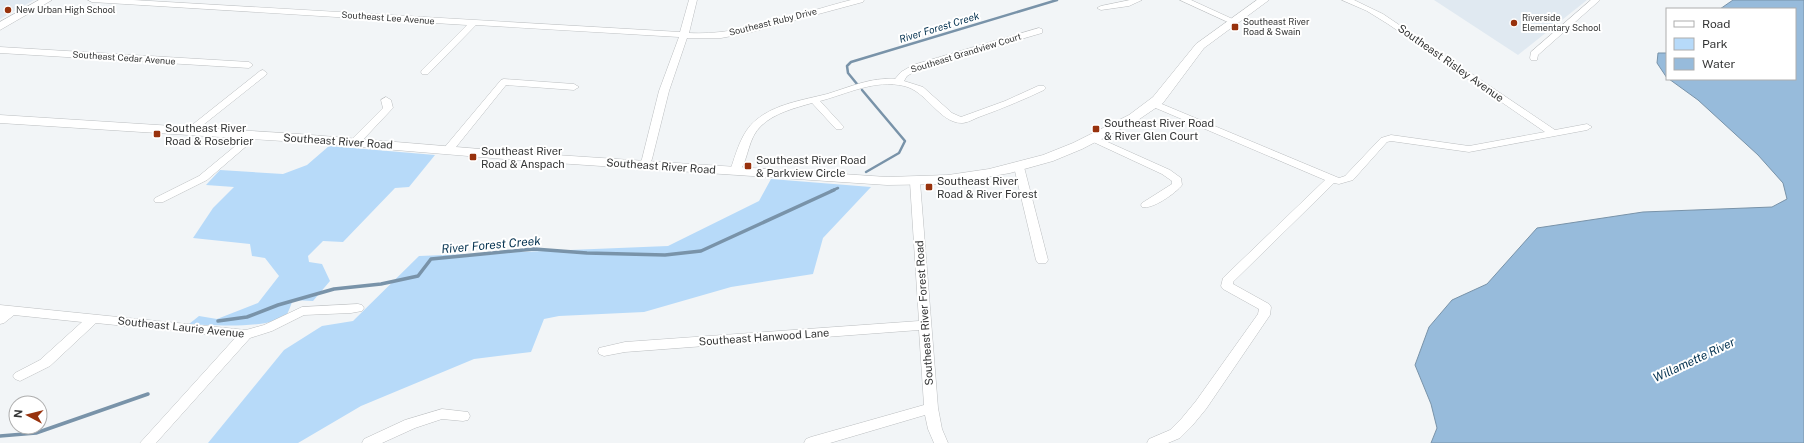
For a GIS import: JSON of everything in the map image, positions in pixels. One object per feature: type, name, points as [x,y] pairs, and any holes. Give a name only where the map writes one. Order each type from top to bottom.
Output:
[{"type":"street","points":[[0,27],[47,0]]},
{"type":"street","name":"Southeast Lee Avenue","points":[[92,0],[684,35]]},
{"type":"street","points":[[644,165],[647,159],[664,91],[684,35],[693,0]]},
{"type":"street","name":"Southeast Ruby Drive","points":[[684,35],[710,36],[731,33],[860,0]]},
{"type":"street","points":[[1101,8],[1126,4],[1138,0]]},
{"type":"street","points":[[1184,0],[1233,21]]},
{"type":"street","name":"Southeast River Road","points":[[0,119],[355,142],[644,165],[915,182],[972,176],[1019,167],[1050,157],[1092,138],[1154,104],[1171,85],[1194,52],[1207,40],[1264,0]]},
{"type":"street","name":"Southeast Risley Avenue","points":[[1346,0],[1372,10],[1388,19],[1430,50],[1552,133]]},
{"type":"street","points":[[1534,58],[1534,54],[1596,0]]},
{"type":"street","points":[[425,72],[473,23]]},
{"type":"street","name":"Southeast Grandview Court","points":[[898,82],[904,74],[916,67],[1039,31]]},
{"type":"street","name":"Southeast Cedar Avenue","points":[[0,50],[249,65]]},
{"type":"street","points":[[190,131],[262,72]]},
{"type":"street","points":[[448,150],[504,82],[574,87]]},
{"type":"street","points":[[735,171],[751,133],[759,122],[778,111],[872,83],[898,82],[913,85],[923,90],[954,119],[970,117],[1041,88]]},
{"type":"street","points":[[355,142],[388,108],[386,100]]},
{"type":"street","points":[[814,100],[839,127]]},
{"type":"street","points":[[1154,104],[1332,179],[1339,180],[1349,178],[1384,140],[1391,138],[1469,149],[1481,148],[1587,127]]},
{"type":"street","points":[[159,200],[203,178],[254,135]]},
{"type":"street","points":[[1092,138],[1166,172],[1177,180],[1176,185],[1146,205]]},
{"type":"street","points":[[1019,167],[1042,260]]},
{"type":"street","points":[[1154,443],[1174,434],[1187,422],[1201,405],[1264,315],[1265,307],[1234,291],[1227,286],[1227,281],[1332,179]]},
{"type":"street","name":"Southeast River Forest Road","points":[[915,182],[931,408],[935,429],[941,443]]},
{"type":"street","name":"Southeast Laurie Avenue","points":[[6,309],[246,334],[267,329],[297,313],[304,311],[347,310],[358,308]]},
{"type":"street","points":[[0,320],[6,309]]},
{"type":"street","points":[[20,376],[45,363],[94,318]]},
{"type":"street","name":"Southeast Hanwood Lane","points":[[604,351],[625,347],[924,325]]},
{"type":"street","points":[[147,443],[246,334]]},
{"type":"street","points":[[811,443],[931,408]]},
{"type":"street","points":[[369,443],[410,424],[442,414],[463,416]]},
{"type":"shaded area","name":"New Urban High School","points":[[0,0],[34,0],[0,19]]},
{"type":"shaded area","name":"Riverside Elementary School","points":[[1434,0],[1587,0],[1518,55]]},
{"type":"green space","points":[[329,146],[435,155],[409,187],[395,188],[343,242],[323,241],[308,256],[309,262],[322,264],[330,281],[313,301],[293,300],[287,314],[279,319],[268,322],[240,325],[189,324],[199,316],[217,319],[258,303],[279,276],[265,258],[252,256],[250,244],[193,238],[213,208],[234,187],[206,185],[220,170],[283,174],[307,165]]},
{"type":"green space","points":[[771,179],[871,187],[823,238],[813,274],[731,287],[644,312],[559,316],[544,319],[531,352],[474,359],[361,406],[298,443],[208,443],[284,350],[322,326],[353,321],[419,256],[668,246],[759,201]]},
{"type":"water","name":"Willamette River","points":[[1733,0],[1804,0],[1804,443],[1431,443],[1437,428],[1431,404],[1415,365],[1429,327],[1452,300],[1487,284],[1537,228],[1643,212],[1772,207],[1787,199],[1783,183],[1758,155],[1698,100],[1670,80],[1796,80],[1796,8],[1721,8]]},
{"type":"water","points":[[1658,53],[1666,53],[1666,76],[1657,63]]},
{"type":"waterway","name":"River Forest Creek","points":[[857,84],[848,73],[847,66],[851,62],[1057,0]]},
{"type":"waterway","name":"River Forest Creek","points":[[862,90],[905,141],[899,153],[866,172]]},
{"type":"waterway","name":"River Forest Creek","points":[[831,191],[838,188]]},
{"type":"waterway","name":"River Forest Creek","points":[[218,321],[247,317],[278,305],[334,289],[381,284],[418,276],[431,259],[534,249],[587,253],[665,255],[701,251],[834,190]]},
{"type":"waterway","name":"River Forest Creek","points":[[0,436],[36,433],[148,394]]},
{"type":"place","name":"New Urban High School","points":[[8,10]]},
{"type":"place","name":"Riverside Elementary School","points":[[1514,23]]},
{"type":"place","name":"Southeast River Road & Swain","points":[[1235,27]]},
{"type":"place","name":"Southeast River Road & River Glen Court","points":[[1096,129]]},
{"type":"place","name":"Southeast River Road & Rosebrier","points":[[157,134]]},
{"type":"place","name":"Southeast River Road & Anspach","points":[[473,157]]},
{"type":"place","name":"Southeast River Road & Parkview Circle","points":[[748,166]]},
{"type":"place","name":"Southeast River Road & River Forest","points":[[929,187]]}]
